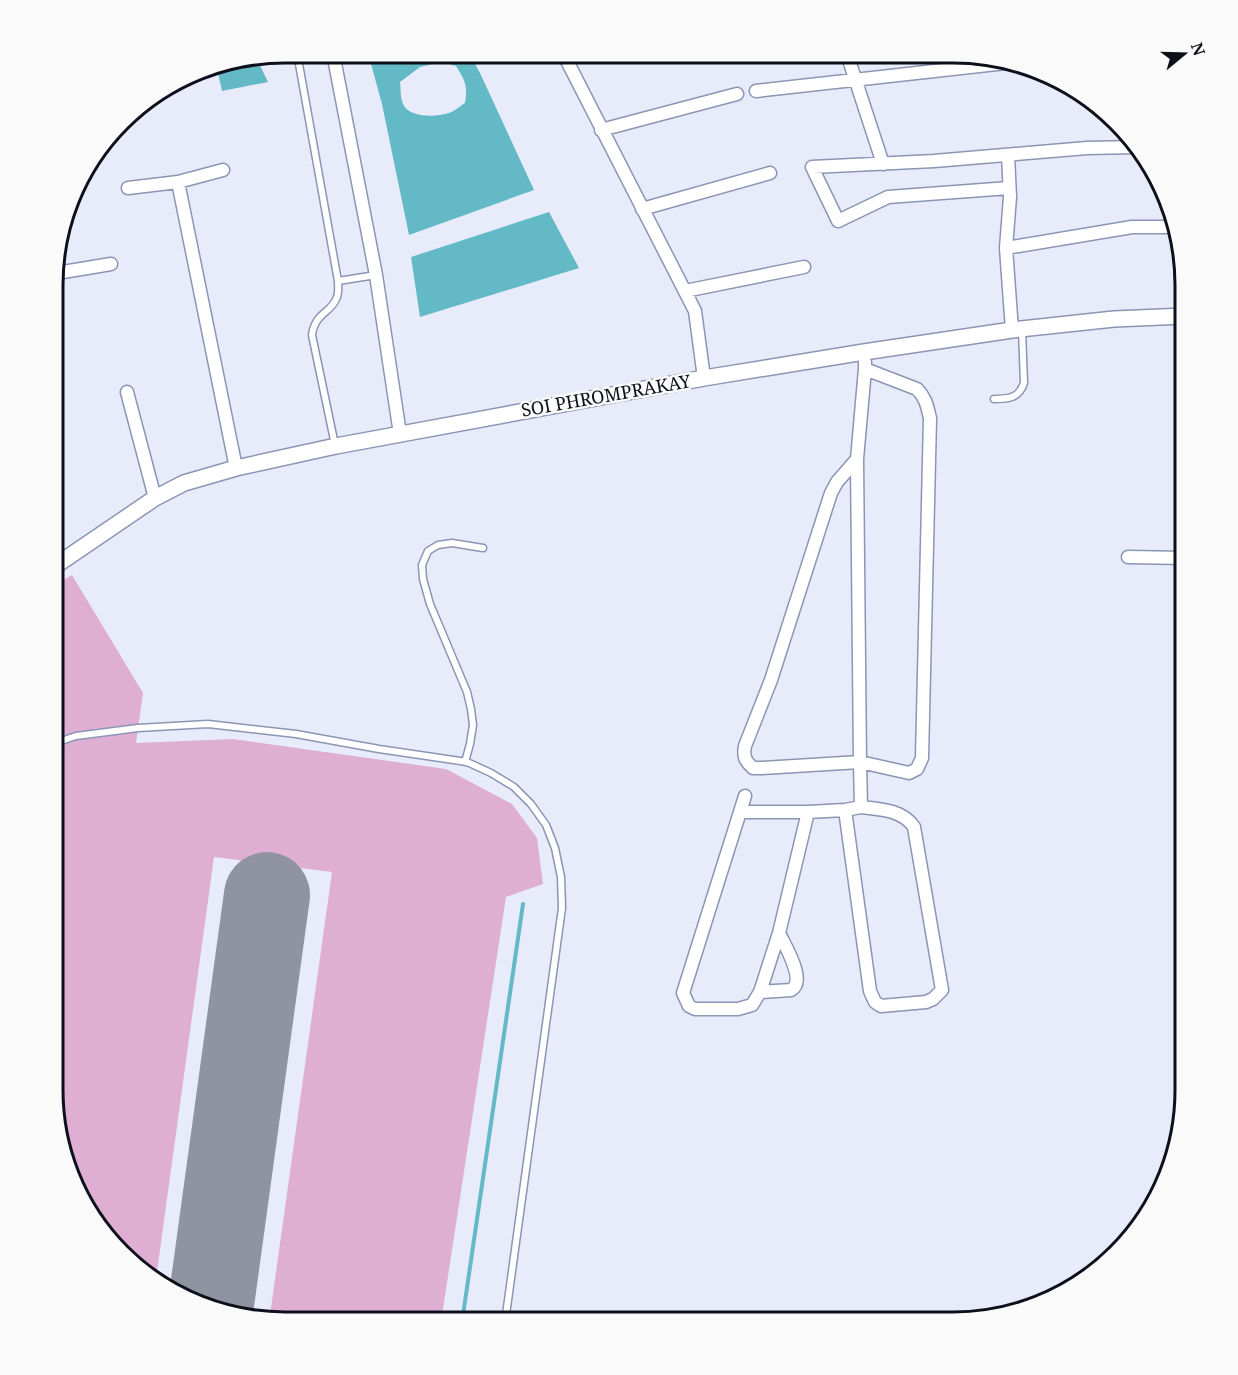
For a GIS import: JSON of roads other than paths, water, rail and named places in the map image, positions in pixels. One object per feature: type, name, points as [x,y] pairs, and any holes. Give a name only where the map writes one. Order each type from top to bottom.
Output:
[{"type":"street","points":[[335,63],[376,275],[400,434]]},
{"type":"street","points":[[568,63],[695,311],[704,378]]},
{"type":"street","points":[[851,63],[884,164]]},
{"type":"street","points":[[756,91],[985,65]]},
{"type":"street","points":[[601,130],[737,94]]},
{"type":"street","points":[[1009,188],[888,197],[838,221],[812,167],[1127,147]]},
{"type":"street","points":[[1008,155],[1006,248],[1017,330]]},
{"type":"street","points":[[128,189],[178,182],[223,170]]},
{"type":"street","points":[[642,209],[770,173]]},
{"type":"street","points":[[178,182],[236,468]]},
{"type":"street","points":[[1006,248],[1132,227],[1167,227]]},
{"type":"street","points":[[63,272],[111,264]]},
{"type":"street","points":[[685,291],[804,267]]},
{"type":"street","name":"SOI PHROMPRAKAY","points":[[63,561],[155,498],[184,483],[236,468],[400,434],[704,378],[864,352],[1017,330],[1114,319],[1175,316]]},
{"type":"street","points":[[861,807],[857,459],[866,369],[864,352]]},
{"type":"street","points":[[857,459],[837,482],[826,507],[771,680],[745,746],[745,760],[753,768],[860,762],[909,773],[917,769],[922,758],[930,418],[927,403],[917,389],[866,369]]},
{"type":"street","points":[[127,392],[155,498]]},
{"type":"street","points":[[1128,557],[1175,558]]},
{"type":"street","points":[[745,796],[683,993],[689,1006],[695,1009],[738,1009],[752,1005],[760,992],[779,933],[808,812]]},
{"type":"street","points":[[740,812],[808,812],[861,807],[886,810],[911,822],[914,827],[942,990],[933,999],[926,1002],[881,1006],[875,1002],[870,991],[844,810]]},
{"type":"street","points":[[760,992],[791,990],[797,985],[794,965],[779,933]]},
{"type":"lane","points":[[299,63],[338,281],[337,298],[330,308],[318,318],[313,326],[312,335],[336,446]]},
{"type":"lane","points":[[338,281],[376,275]]},
{"type":"lane","points":[[994,399],[1013,397],[1020,392],[1024,382],[1017,330]]},
{"type":"lane","points":[[465,762],[473,725],[471,709],[467,692],[430,604],[423,579],[422,565],[428,551],[438,545],[452,543],[483,548]]},
{"type":"lane","points":[[63,740],[76,736],[128,729],[208,724],[296,734],[465,762],[491,773],[514,787],[531,804],[546,825],[555,848],[561,877],[562,908],[506,1312]]},
{"type":"water","points":[[371,63],[437,63],[420,67],[400,82],[404,106],[418,115],[431,116],[449,113],[465,103],[466,92],[462,75],[456,66],[445,63],[474,63],[534,190],[409,235],[382,104]]},
{"type":"water","points":[[260,65],[268,82],[222,91],[218,74],[242,67]]},
{"type":"water","points":[[549,212],[579,268],[420,317],[411,257]]},
{"type":"waterway","points":[[463,1312],[523,904]]}]
